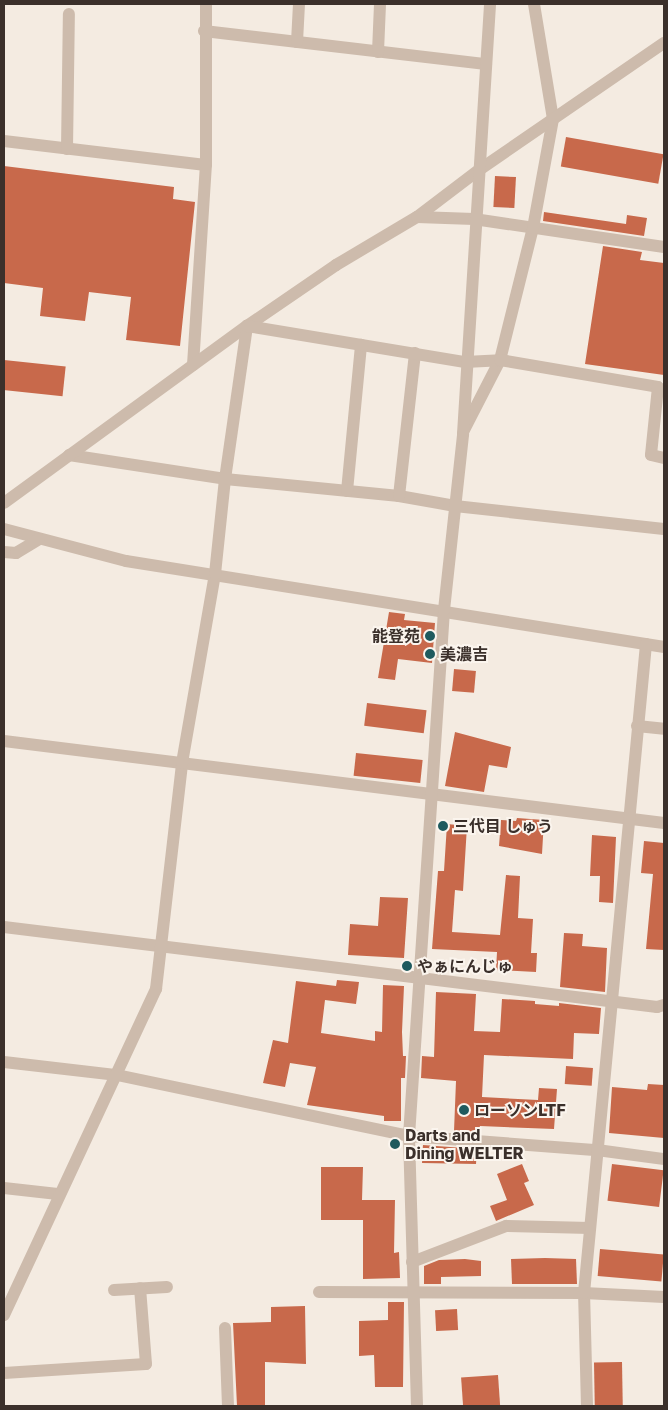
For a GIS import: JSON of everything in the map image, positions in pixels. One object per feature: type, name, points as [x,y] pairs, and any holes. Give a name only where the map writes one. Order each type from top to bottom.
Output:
[{"type":"street","points":[[193,365],[206,165],[204,31],[206,4]]},
{"type":"street","points":[[297,42],[299,4]]},
{"type":"street","points":[[378,52],[380,4]]},
{"type":"street","points":[[418,1406],[409,1136],[444,610],[463,434],[465,362],[490,4]]},
{"type":"street","points":[[463,434],[500,360],[533,228],[554,119],[534,4]]},
{"type":"street","points":[[67,148],[69,14]]},
{"type":"street","points":[[204,31],[486,64]]},
{"type":"street","points":[[4,503],[247,326],[336,265],[417,218],[479,170],[664,42]]},
{"type":"street","points":[[4,141],[206,165]]},
{"type":"street","points":[[417,218],[474,219],[664,247]]},
{"type":"street","points":[[247,326],[415,352],[465,362],[500,360],[658,387],[651,455],[664,458]]},
{"type":"street","points":[[4,1315],[8,1293],[117,1075],[156,989],[182,763],[215,574],[225,479],[247,326]]},
{"type":"street","points":[[347,491],[361,345]]},
{"type":"street","points":[[399,496],[415,352]]},
{"type":"street","points":[[69,455],[225,479],[399,496],[455,506],[664,529]]},
{"type":"street","points":[[4,529],[126,561],[444,610],[664,647]]},
{"type":"street","points":[[4,552],[16,553],[39,538]]},
{"type":"street","points":[[587,1406],[584,1293],[646,644]]},
{"type":"street","points":[[637,726],[664,729]]},
{"type":"street","points":[[4,741],[664,823]]},
{"type":"street","points":[[4,927],[657,1008],[664,1005]]},
{"type":"street","points":[[4,1062],[117,1075],[409,1136],[597,1150],[664,1160]]},
{"type":"street","points":[[4,1188],[58,1194]]},
{"type":"street","points":[[412,1262],[506,1226],[590,1228]]},
{"type":"street","points":[[114,1290],[167,1287]]},
{"type":"street","points":[[4,1373],[146,1364],[140,1288]]},
{"type":"street","points":[[319,1292],[414,1294],[584,1293],[664,1297]]},
{"type":"street","points":[[225,1328],[228,1406]]},
{"type":"building","points":[[566,137],[663,154],[658,184],[561,167]]},
{"type":"building","points":[[4,166],[174,187],[173,199],[195,202],[180,346],[126,340],[131,297],[89,292],[85,321],[40,316],[43,288],[4,283]]},
{"type":"building","points":[[495,176],[516,177],[514,208],[493,207]]},
{"type":"building","points":[[544,212],[626,224],[627,215],[647,218],[644,236],[543,221]]},
{"type":"building","points":[[603,246],[642,252],[640,260],[664,263],[664,375],[585,364]]},
{"type":"building","points":[[4,360],[66,366],[63,396],[4,390]]},
{"type":"building","points":[[389,612],[405,614],[404,620],[435,623],[432,663],[398,659],[395,680],[378,678]]},
{"type":"building","points":[[454,669],[476,671],[474,693],[452,691]]},
{"type":"building","points":[[367,703],[427,710],[424,733],[364,726]]},
{"type":"building","points":[[455,732],[511,747],[507,768],[489,765],[484,792],[445,786]]},
{"type":"building","points":[[356,753],[423,760],[420,783],[354,776]]},
{"type":"building","points":[[517,818],[544,820],[542,854],[499,846],[501,820],[516,821]]},
{"type":"building","points":[[447,824],[467,826],[463,891],[455,890],[452,932],[500,935],[506,875],[520,876],[518,918],[533,919],[531,953],[537,953],[536,972],[496,970],[497,952],[432,949],[438,871],[444,871]]},
{"type":"building","points":[[592,835],[616,837],[613,903],[599,902],[600,876],[590,876]]},
{"type":"building","points":[[644,841],[664,843],[664,950],[646,949],[653,874],[641,873]]},
{"type":"building","points":[[380,897],[408,898],[404,958],[348,955],[350,924],[378,926]]},
{"type":"building","points":[[564,933],[583,934],[582,946],[607,948],[605,992],[560,987]]},
{"type":"building","points":[[337,980],[359,982],[356,1004],[325,1000],[321,1033],[375,1041],[375,1031],[382,1032],[383,985],[404,986],[402,1032],[403,1056],[406,1056],[405,1078],[401,1078],[401,1121],[384,1121],[384,1116],[307,1105],[316,1067],[290,1063],[285,1087],[263,1083],[273,1040],[288,1043],[296,981],[336,986]]},
{"type":"building","points":[[436,992],[476,994],[474,1031],[500,1032],[502,999],[535,1001],[535,1004],[559,1006],[559,1003],[601,1008],[599,1034],[574,1033],[573,1059],[484,1055],[482,1097],[538,1100],[539,1088],[557,1089],[554,1129],[480,1126],[478,1133],[454,1131],[456,1081],[421,1078],[422,1056],[434,1057]]},
{"type":"building","points":[[566,1066],[593,1068],[592,1086],[565,1084]]},
{"type":"building","points":[[648,1084],[664,1085],[664,1138],[609,1133],[612,1087],[647,1090]]},
{"type":"building","points":[[423,1145],[477,1149],[476,1164],[422,1163]]},
{"type":"building","points":[[522,1164],[529,1181],[524,1183],[534,1205],[496,1221],[490,1206],[507,1200],[497,1174]]},
{"type":"building","points":[[612,1164],[664,1170],[659,1207],[607,1201]]},
{"type":"building","points":[[321,1167],[363,1167],[362,1200],[395,1200],[394,1253],[399,1252],[400,1278],[363,1279],[363,1220],[321,1220]]},
{"type":"building","points":[[600,1249],[664,1255],[661,1281],[598,1276]]},
{"type":"building","points":[[465,1259],[481,1261],[481,1276],[441,1277],[441,1284],[424,1284],[424,1266],[439,1260]]},
{"type":"building","points":[[511,1259],[576,1259],[577,1284],[512,1284]]},
{"type":"building","points":[[388,1302],[404,1302],[403,1387],[375,1387],[374,1355],[359,1356],[359,1321],[388,1320]]},
{"type":"building","points":[[305,1306],[306,1364],[265,1362],[265,1406],[237,1406],[233,1323],[271,1322],[271,1307]]},
{"type":"building","points":[[457,1309],[458,1330],[436,1331],[435,1310]]},
{"type":"building","points":[[594,1362],[622,1362],[623,1406],[595,1406]]},
{"type":"building","points":[[498,1375],[500,1406],[463,1406],[461,1378]]},
{"type":"place","name":"能登苑","points":[[430,636]]},
{"type":"place","name":"美濃吉","points":[[430,654]]},
{"type":"place","name":"三代目 しゅう","points":[[443,826]]},
{"type":"place","name":"やぁにんじゅ","points":[[407,966]]},
{"type":"place","name":"ローソンLTF","points":[[464,1110]]},
{"type":"place","name":"Darts and Dining WELTER","points":[[395,1144]]}]
